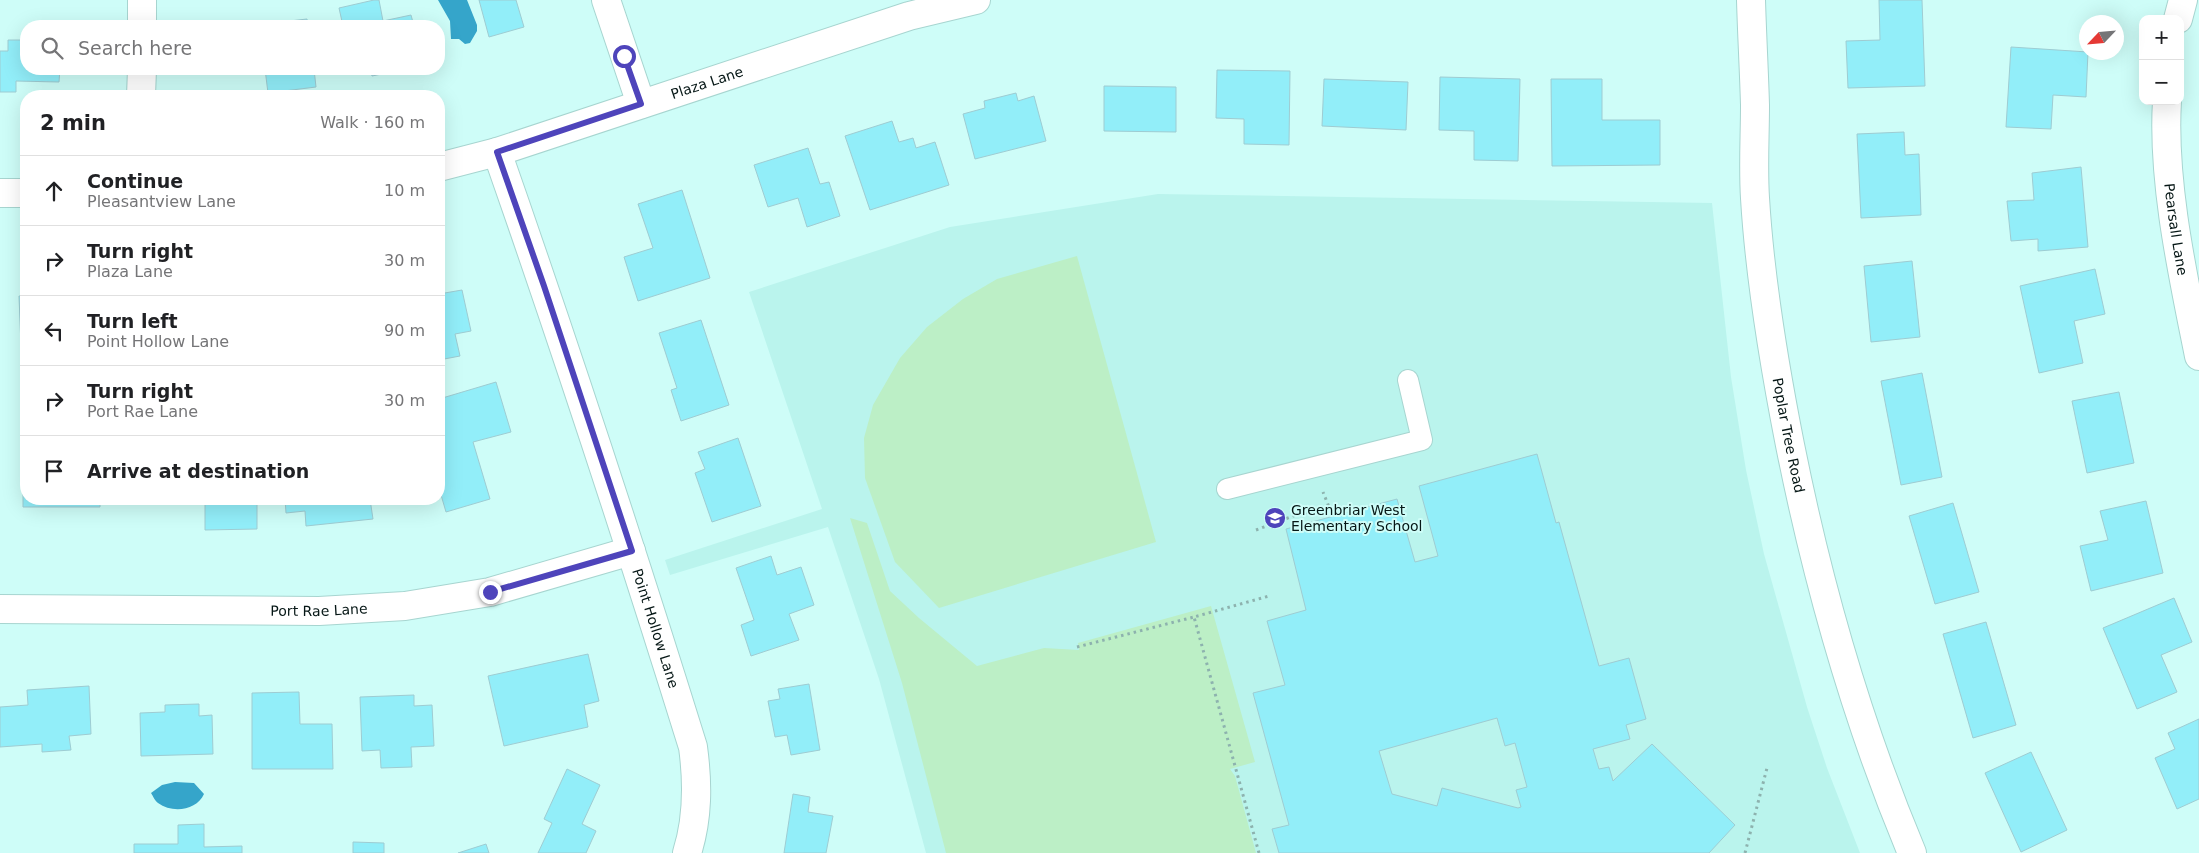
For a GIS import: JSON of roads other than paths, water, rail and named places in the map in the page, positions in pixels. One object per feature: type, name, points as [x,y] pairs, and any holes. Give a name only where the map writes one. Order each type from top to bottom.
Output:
[{"type":"street","points":[[142,0],[142,20]]},
{"type":"street","points":[[606,0],[641,104]]},
{"type":"street","name":"Plaza Lane","points":[[445,165],[497,152],[909,16],[976,0]]},
{"type":"street","name":"Poplar Tree Road","points":[[1751,0],[1755,197],[1768,316],[1781,401],[1799,489],[1827,608],[1882,778],[1912,853]]},
{"type":"street","points":[[2179,15],[2183,0]]},
{"type":"street","points":[[141,90],[142,75]]},
{"type":"street","name":"Pearsall Lane","points":[[2167,105],[2171,185],[2181,265],[2199,356]]},
{"type":"street","name":"Point Hollow Lane","points":[[497,152],[544,286],[632,551],[694,747],[697,778],[696,808],[687,853]]},
{"type":"street","points":[[0,193],[20,193]]},
{"type":"street","name":"Port Rae Lane","points":[[0,609],[319,611],[405,606],[490,592],[632,551]]},
{"type":"lane","points":[[1227,490],[1422,440],[1408,380]]},
{"type":"water","points":[[438,0],[467,0],[477,25],[477,31],[470,43],[465,44],[459,39],[451,39],[450,21]]},
{"type":"water","points":[[175,782],[194,783],[204,794],[196,804],[184,809],[171,808],[157,802],[151,793],[162,785]]},
{"type":"place","name":"Greenbriar West Elementary School","points":[[1275,518]]}]
